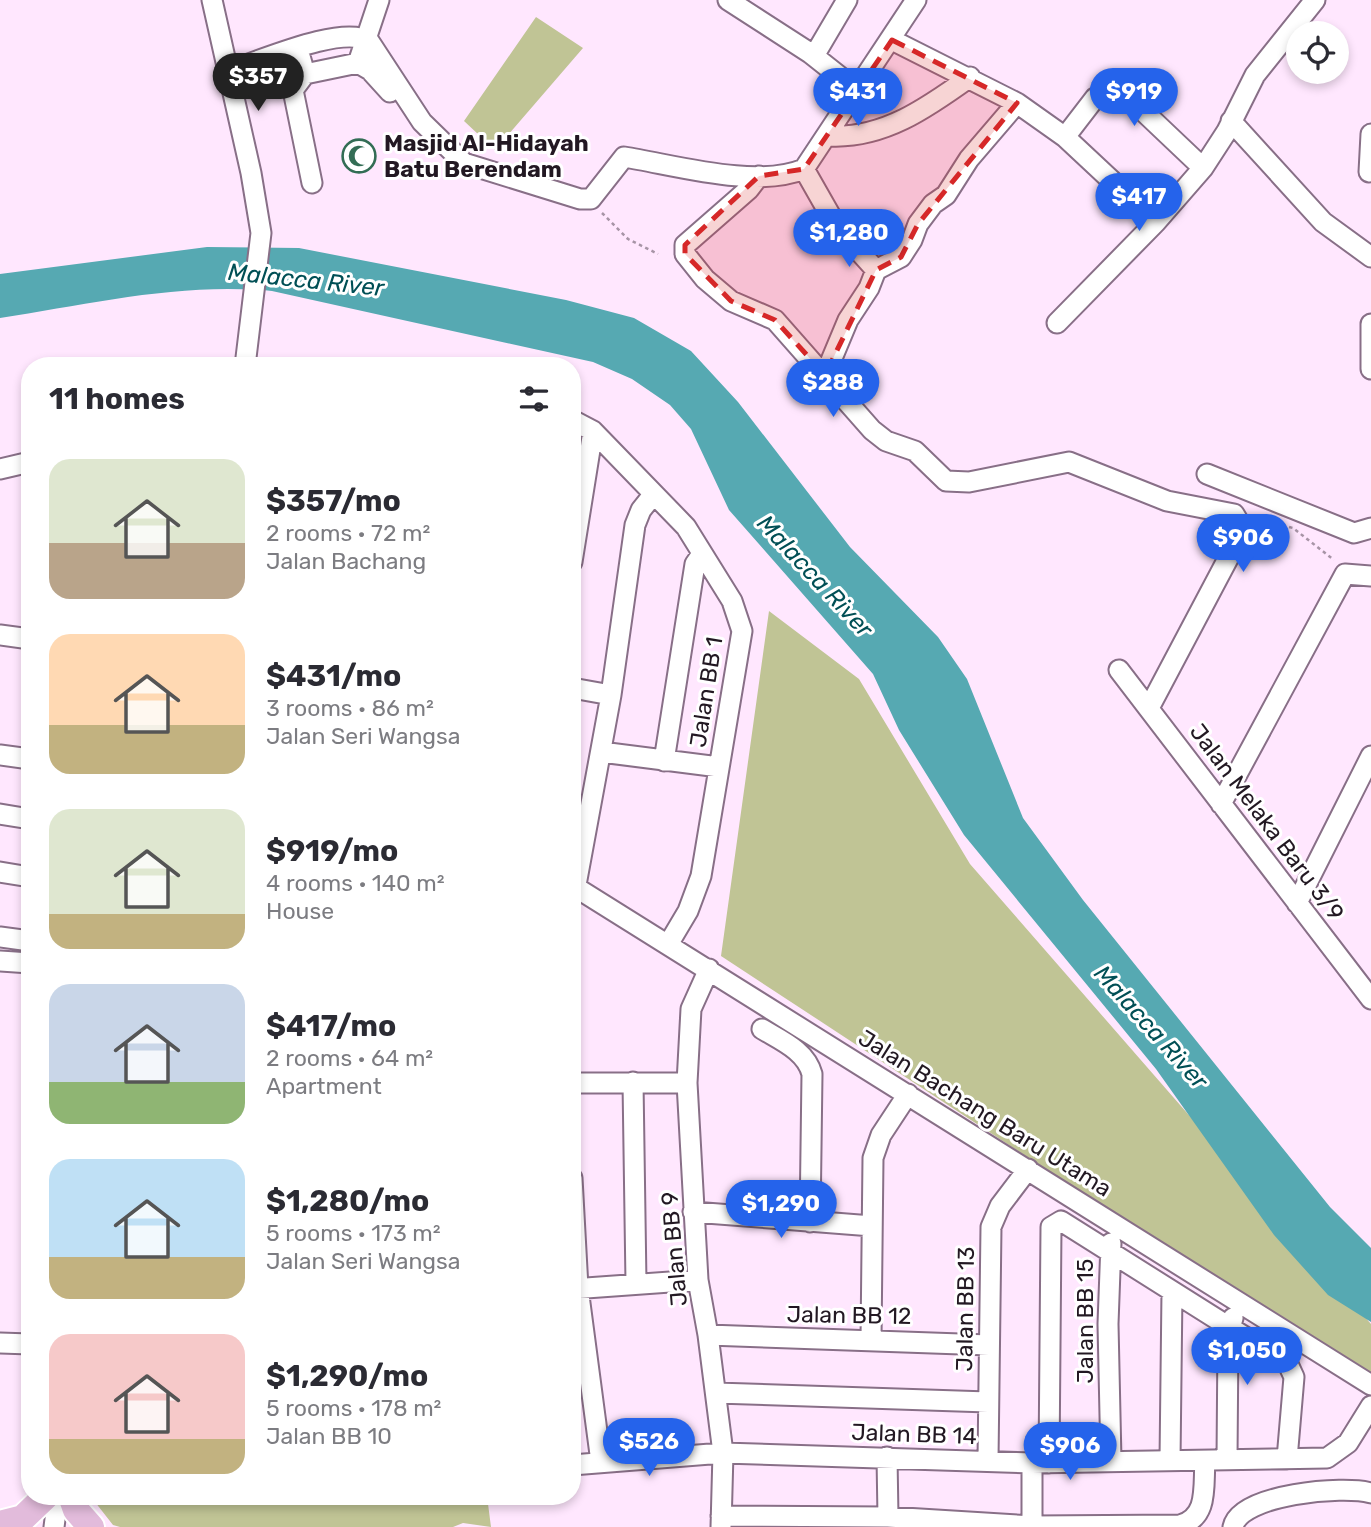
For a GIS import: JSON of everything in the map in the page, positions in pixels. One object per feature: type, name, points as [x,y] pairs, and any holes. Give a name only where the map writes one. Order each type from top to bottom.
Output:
[{"type":"main road","points":[[0,1524],[23,1518],[37,1505]]},
{"type":"main road","points":[[74,1505],[91,1527]]},
{"type":"street","points":[[212,0],[261,233],[256,296],[246,357]]},
{"type":"street","points":[[358,63],[379,0]]},
{"type":"street","points":[[728,0],[814,56],[858,91]]},
{"type":"street","points":[[814,56],[847,0]]},
{"type":"street","points":[[228,71],[348,35],[365,39],[369,41],[422,122],[464,163],[580,199],[591,199],[624,157],[759,176],[779,177],[804,169],[829,136],[916,0]]},
{"type":"street","points":[[1057,323],[1156,222],[1203,168],[1255,75],[1315,0]]},
{"type":"street","points":[[892,40],[1017,103],[1065,137],[1156,222]]},
{"type":"street","points":[[298,49],[305,74]]},
{"type":"street","points":[[312,183],[293,90],[305,74],[358,63],[370,70],[390,92]]},
{"type":"street","points":[[829,136],[868,134],[891,126],[970,77]]},
{"type":"street","points":[[1065,137],[1095,98],[1108,91],[1125,94],[1203,168]]},
{"type":"street","points":[[825,375],[848,320],[869,288],[876,270],[901,257],[918,224],[933,204],[946,195],[969,159],[1017,103]]},
{"type":"street","points":[[1231,121],[1323,222],[1364,252]]},
{"type":"street","points":[[1369,172],[1371,134]]},
{"type":"street","points":[[804,169],[837,227],[876,270]]},
{"type":"street","points":[[759,176],[749,189],[685,245],[685,254],[705,279],[731,301],[775,320],[825,375],[847,405],[886,441],[915,452],[946,481],[969,482],[1069,462],[1167,501],[1234,514],[1240,523],[1241,534],[1149,708]]},
{"type":"street","points":[[1371,324],[1371,369]]},
{"type":"street","name":"Jalan BB 1","points":[[581,425],[593,431],[686,527],[732,601],[742,631],[701,876],[688,911],[669,943]]},
{"type":"street","points":[[581,506],[593,431]]},
{"type":"street","points":[[0,469],[21,464]]},
{"type":"street","points":[[1206,474],[1354,533],[1371,528]]},
{"type":"street","points":[[581,851],[611,695],[635,525],[641,510],[653,495]]},
{"type":"street","points":[[664,761],[695,564],[702,554]]},
{"type":"street","points":[[1221,804],[1345,574],[1371,576]]},
{"type":"street","points":[[0,635],[21,638]]},
{"type":"street","name":"Jalan Melaka Baru 3/9","points":[[1119,670],[1371,997]]},
{"type":"street","points":[[581,690],[611,695]]},
{"type":"street","points":[[601,752],[719,767]]},
{"type":"street","points":[[0,755],[21,758]]},
{"type":"street","points":[[1297,903],[1371,756]]},
{"type":"street","points":[[0,814],[21,818]]},
{"type":"street","points":[[0,872],[21,876]]},
{"type":"street","name":"Jalan Bachang Baru Utama","points":[[581,889],[1371,1385]]},
{"type":"street","points":[[0,937],[21,940]]},
{"type":"street","points":[[0,961],[21,962]]},
{"type":"street","name":"Jalan BB 9","points":[[709,968],[691,1009],[687,1083],[698,1280],[723,1453],[721,1521]]},
{"type":"street","points":[[762,1029],[801,1054],[812,1074],[810,1222]]},
{"type":"street","points":[[633,1082],[636,1283]]},
{"type":"street","points":[[581,1083],[687,1083]]},
{"type":"street","points":[[871,1339],[873,1158],[876,1146],[908,1094]]},
{"type":"street","name":"Jalan BB 13","points":[[988,1460],[991,1227],[1000,1206],[1028,1169]]},
{"type":"street","points":[[693,1212],[872,1227]]},
{"type":"street","points":[[1032,1526],[1040,1463],[1051,1227],[1060,1221],[1292,1370],[1287,1459]]},
{"type":"street","name":"Jalan BB 15","points":[[1111,1461],[1109,1250],[1117,1225]]},
{"type":"street","points":[[581,1288],[698,1280]]},
{"type":"street","points":[[1170,1460],[1172,1291]]},
{"type":"street","points":[[1227,1460],[1229,1328],[1232,1319],[1245,1305]]},
{"type":"street","points":[[581,1329],[601,1462]]},
{"type":"street","name":"Jalan BB 12","points":[[708,1335],[989,1345]]},
{"type":"street","points":[[0,1343],[21,1344]]},
{"type":"street","points":[[716,1392],[988,1402]]},
{"type":"street","name":"Jalan BB 14","points":[[581,1464],[723,1453],[1040,1463],[1327,1458],[1338,1453],[1348,1443],[1371,1406]]},
{"type":"street","points":[[887,1457],[897,1521]]},
{"type":"street","points":[[721,1521],[897,1521],[1032,1526],[1180,1525],[1191,1522],[1201,1509],[1205,1461]]},
{"type":"street","points":[[1233,1527],[1238,1514],[1254,1504],[1332,1489],[1357,1489],[1371,1493]]},
{"type":"street","points":[[54,1527],[57,1505]]},
{"type":"path","points":[[591,199],[628,239],[658,254]]},
{"type":"path","points":[[1234,514],[1293,528],[1330,556],[1345,574]]},
{"type":"highlighted area","points":[[892,40],[1017,103],[918,224],[901,257],[876,270],[825,375],[775,320],[731,301],[685,254],[685,245],[759,176],[804,169],[817,155]]},
{"type":"green space","points":[[536,17],[583,48],[495,150],[464,121]]},
{"type":"green space","points":[[769,611],[859,679],[970,864],[1371,1324],[1371,1376],[1230,1290],[721,956]]},
{"type":"green space","points":[[97,1505],[488,1505],[491,1527],[463,1523],[453,1527],[113,1525]]},
{"type":"water","name":"Malacca River","points":[[207,247],[299,248],[566,300],[634,318],[691,351],[738,402],[850,547],[938,637],[967,679],[1023,818],[1083,900],[1330,1207],[1371,1248],[1371,1322],[1328,1295],[1274,1235],[1156,1069],[964,835],[899,730],[873,674],[729,510],[691,429],[670,405],[632,379],[581,359],[581,357],[570,357],[272,291],[204,289],[170,292],[0,318],[0,274]]},
{"type":"place","name":"Masjid Al-Hidayah Batu Berendam","points":[[359,156]]}]
